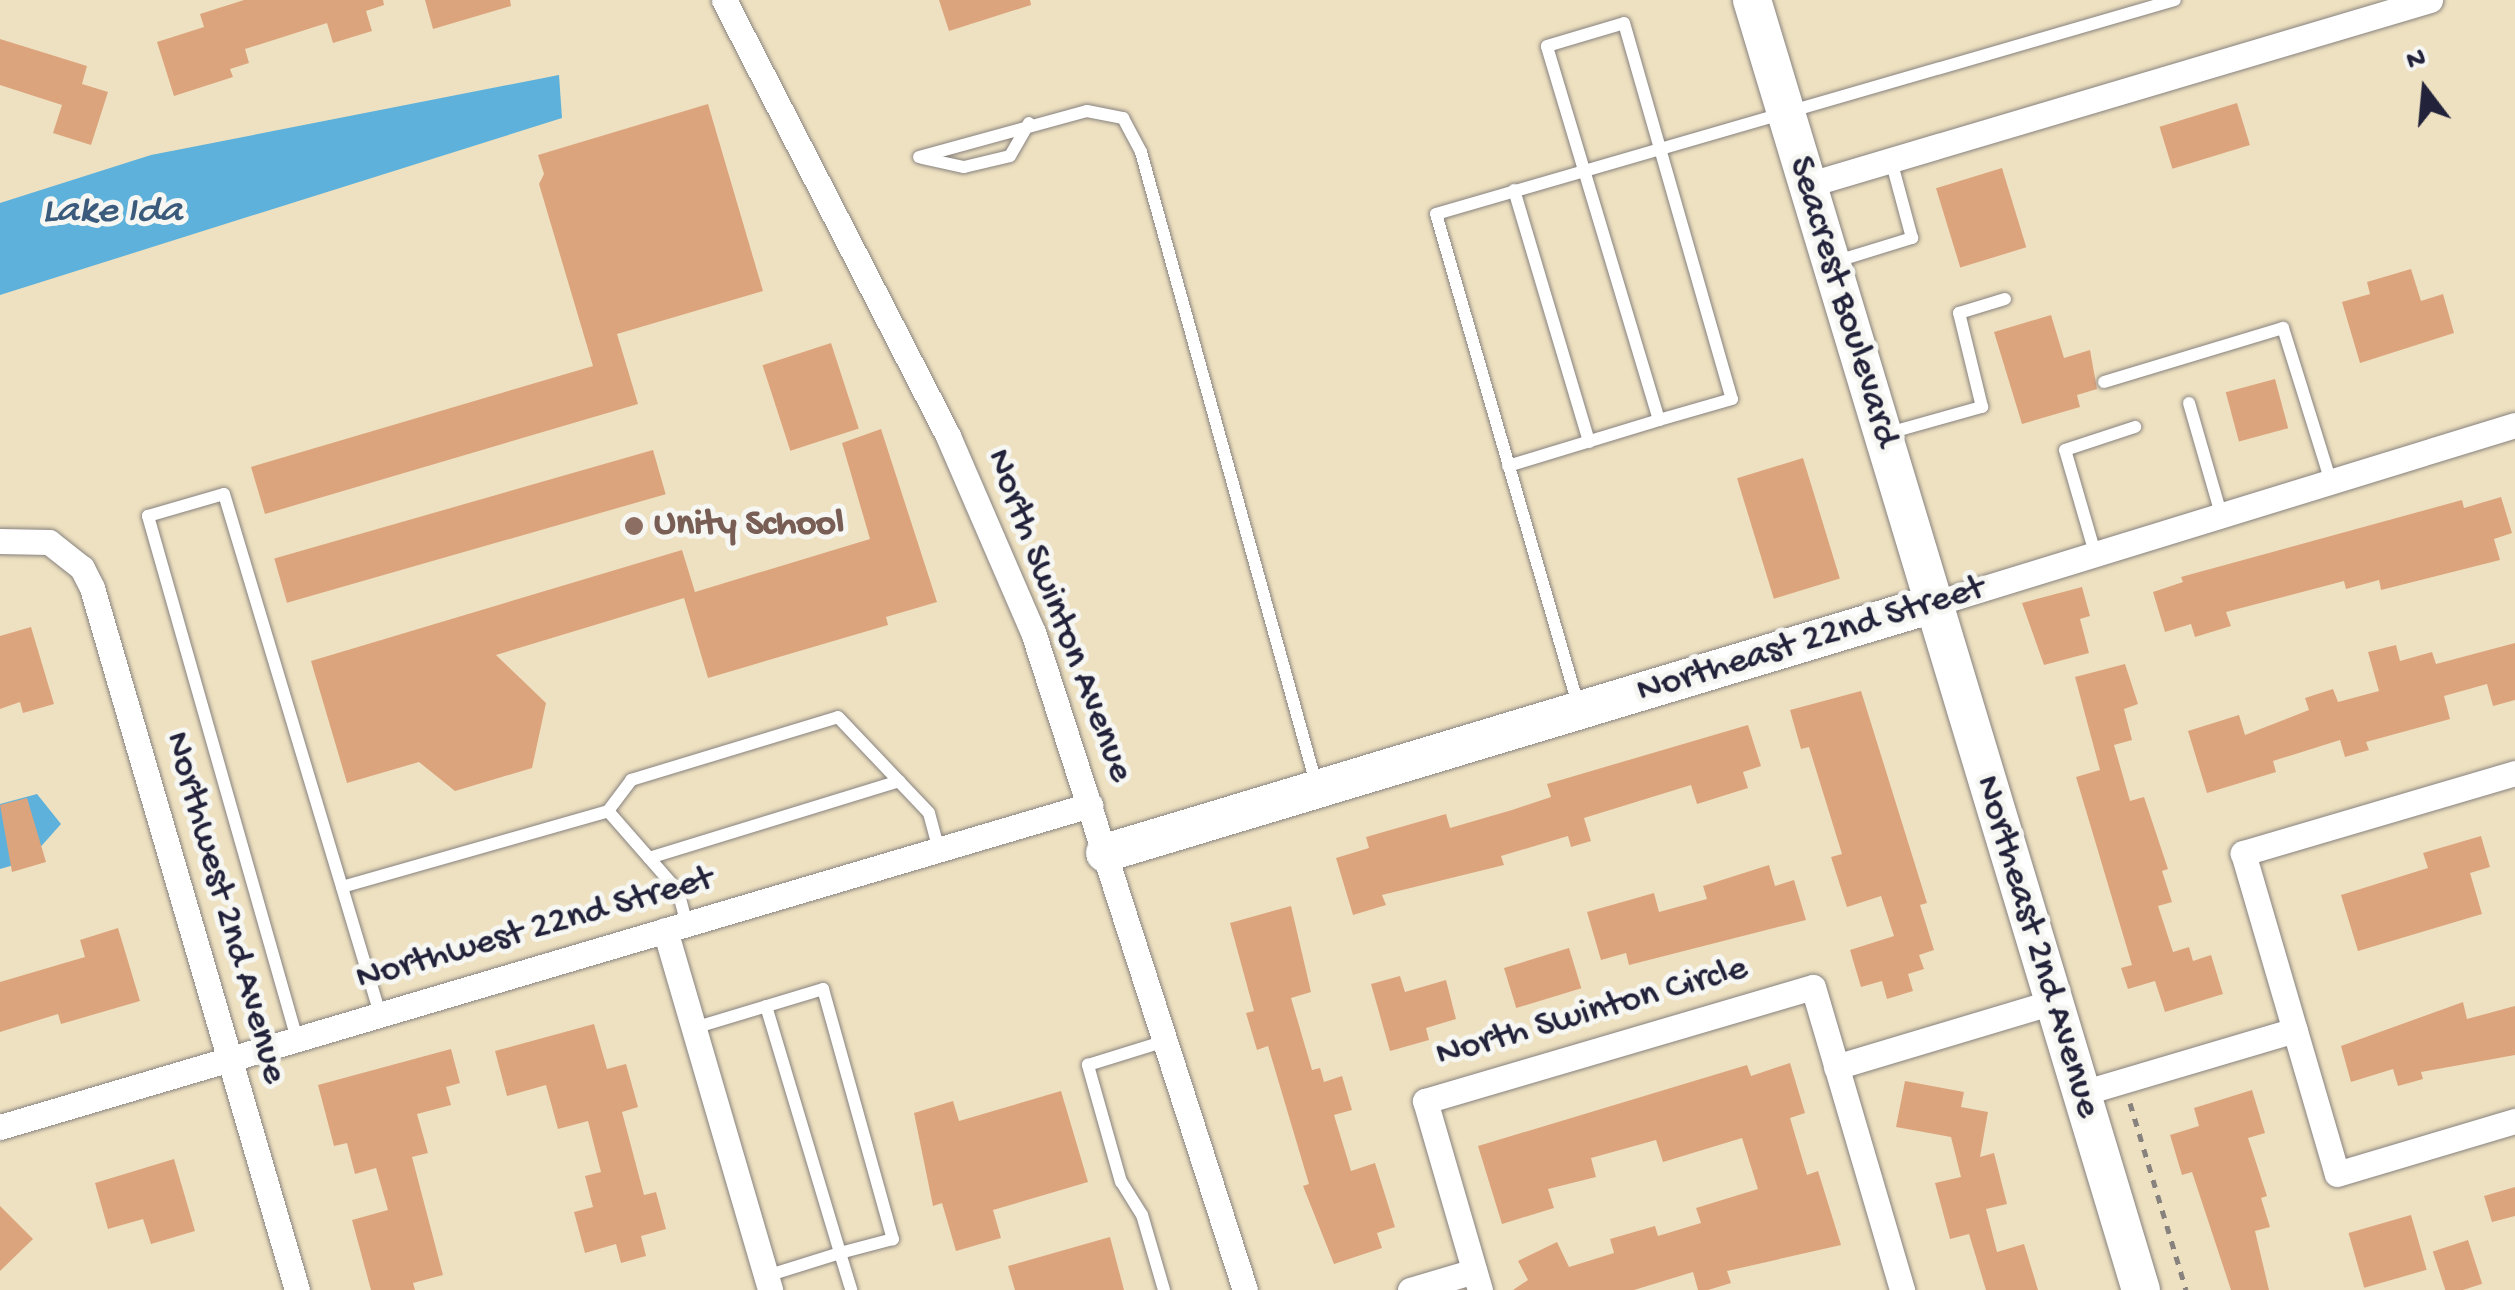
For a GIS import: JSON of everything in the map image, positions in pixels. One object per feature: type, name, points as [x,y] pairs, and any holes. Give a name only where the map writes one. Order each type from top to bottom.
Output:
[{"type":"street","name":"North Swinton Avenue","points":[[724,0],[987,518],[1090,805],[1246,1290]]},
{"type":"street","name":"Seacrest Boulevard","points":[[1752,0],[1933,604]]},
{"type":"street","points":[[1807,185],[2430,0]]},
{"type":"street","name":"Northeast 22nd Street","points":[[1105,854],[2515,424]]},
{"type":"street","name":"Northwest 2nd Avenue","points":[[0,542],[28,538],[68,553],[92,588],[298,1290]]},
{"type":"street","name":"Northeast 2nd Avenue","points":[[1933,604],[2141,1290]]},
{"type":"street","points":[[2515,774],[2243,853],[2338,1174],[2515,1122]]},
{"type":"street","name":"Northwest 22nd Street","points":[[0,1126],[1090,805]]},
{"type":"street","points":[[676,927],[694,1028],[768,1283]]},
{"type":"street","name":"North Swinton Circle","points":[[1477,1281],[1424,1101],[1813,987],[1836,1067]]},
{"type":"street","points":[[1902,1290],[1836,1067],[2052,1002]]},
{"type":"street","points":[[2080,1094],[2296,1030]]},
{"type":"street","points":[[1410,1290],[1477,1281]]},
{"type":"lane","points":[[1580,710],[1436,214],[2175,0]]},
{"type":"lane","points":[[1508,466],[1732,399],[1624,23],[1547,46],[1659,420]]},
{"type":"lane","points":[[1029,123],[1010,156],[964,167],[919,157],[1029,123],[1087,111],[1124,118],[1140,152],[1318,790]]},
{"type":"lane","points":[[1830,264],[1912,238],[1890,160]]},
{"type":"lane","points":[[1514,190],[1590,442]]},
{"type":"lane","points":[[1882,435],[1982,406],[1959,314],[2005,299]]},
{"type":"lane","points":[[2104,382],[2284,328],[2330,480]]},
{"type":"lane","points":[[2189,403],[2221,514]]},
{"type":"lane","points":[[2095,553],[2065,450],[2135,428]]},
{"type":"lane","points":[[297,1039],[148,516],[224,494],[380,1014]]},
{"type":"lane","points":[[342,887],[608,810],[631,780],[838,717],[929,813],[940,850]]},
{"type":"lane","points":[[649,858],[899,781]]},
{"type":"lane","points":[[608,810],[678,890],[676,927]]},
{"type":"lane","points":[[694,1028],[824,988],[892,1239],[840,1252],[768,1283]]},
{"type":"lane","points":[[766,1006],[851,1290]]},
{"type":"lane","points":[[1164,1290],[1142,1214],[1121,1182],[1088,1066],[1165,1041]]},
{"type":"path","points":[[2123,1081],[2186,1290]]},
{"type":"water","name":"Lake Ida","points":[[559,75],[562,118],[0,295],[0,203],[151,155]]},
{"type":"water","points":[[37,794],[61,824],[28,861],[0,869],[0,804]]},
{"type":"building","points":[[244,0],[383,0],[384,5],[366,11],[372,31],[333,43],[327,23],[245,49],[249,63],[230,69],[233,77],[174,96],[157,42],[204,27],[200,14]]},
{"type":"building","points":[[425,0],[510,0],[511,6],[433,29]]},
{"type":"building","points":[[939,0],[1030,0],[1031,5],[949,31]]},
{"type":"building","points":[[0,39],[87,66],[82,84],[108,92],[91,145],[53,133],[62,105],[0,85]]},
{"type":"building","points":[[2237,103],[2250,145],[2172,169],[2160,127]]},
{"type":"building","points":[[708,104],[763,291],[617,334],[638,404],[265,514],[251,467],[593,366],[539,184],[544,174],[538,155]]},
{"type":"building","points":[[2002,168],[2026,247],[1960,268],[1936,188]]},
{"type":"building","points":[[2411,269],[2421,301],[2443,294],[2454,333],[2360,363],[2342,302],[2370,294],[2367,282]]},
{"type":"building","points":[[2051,315],[2064,358],[2090,350],[2097,389],[2077,395],[2080,407],[2022,424],[1994,332]]},
{"type":"building","points":[[831,343],[859,429],[790,451],[763,365]]},
{"type":"building","points":[[2275,379],[2288,428],[2239,441],[2226,392]]},
{"type":"building","points":[[881,429],[937,602],[886,617],[888,625],[708,678],[684,598],[496,655],[546,703],[532,768],[455,791],[419,762],[347,783],[311,661],[682,550],[695,592],[870,539],[842,443]]},
{"type":"building","points":[[653,450],[666,494],[287,603],[274,559]]},
{"type":"building","points":[[1803,458],[1840,578],[1774,599],[1737,478]]},
{"type":"building","points":[[2501,497],[2512,533],[2494,539],[2500,560],[2381,590],[2379,580],[2346,589],[2344,581],[2226,612],[2231,626],[2195,637],[2191,624],[2165,632],[2153,592],[2183,582],[2181,577],[2462,500],[2464,508]]},
{"type":"building","points":[[2082,587],[2090,616],[2080,619],[2089,653],[2044,665],[2022,603]]},
{"type":"building","points":[[31,627],[54,704],[23,713],[20,702],[0,709],[0,636]]},
{"type":"building","points":[[2515,643],[2515,700],[2493,706],[2487,684],[2444,696],[2450,719],[2366,742],[2369,750],[2345,757],[2340,740],[2273,761],[2276,772],[2207,793],[2188,731],[2239,715],[2245,735],[2309,710],[2305,698],[2333,689],[2338,702],[2379,691],[2368,652],[2396,645],[2400,661],[2432,652],[2436,664]]},
{"type":"building","points":[[2125,664],[2138,704],[2124,709],[2132,740],[2114,745],[2130,801],[2144,797],[2168,869],[2162,871],[2172,902],[2158,906],[2173,952],[2189,947],[2193,961],[2211,955],[2223,994],[2165,1012],[2155,981],[2128,989],[2121,968],[2132,965],[2076,777],[2100,770],[2075,677]]},
{"type":"building","points":[[1861,691],[1927,903],[1920,905],[1934,950],[1919,955],[1924,969],[1908,974],[1913,991],[1887,999],[1882,981],[1861,987],[1850,950],[1894,936],[1881,896],[1847,907],[1831,857],[1842,854],[1809,747],[1801,749],[1790,710]]},
{"type":"building","points":[[1748,725],[1761,766],[1743,772],[1748,788],[1697,804],[1691,785],[1584,818],[1591,841],[1571,847],[1568,836],[1501,856],[1504,865],[1382,895],[1386,905],[1353,915],[1336,858],[1369,848],[1366,837],[1446,814],[1450,828],[1512,810],[1551,797],[1547,784]]},
{"type":"building","points":[[27,798],[46,862],[12,872],[0,805]]},
{"type":"building","points":[[2481,836],[2490,867],[2470,873],[2482,914],[2358,951],[2341,895],[2428,868],[2423,853]]},
{"type":"building","points":[[1769,865],[1775,886],[1794,880],[1806,920],[1629,965],[1626,953],[1601,960],[1587,912],[1654,893],[1659,912],[1707,899],[1703,886]]},
{"type":"building","points":[[1291,906],[1311,992],[1291,998],[1312,1070],[1320,1068],[1324,1082],[1342,1076],[1352,1110],[1334,1115],[1351,1171],[1375,1163],[1395,1227],[1377,1233],[1382,1248],[1334,1264],[1303,1186],[1309,1184],[1268,1046],[1257,1050],[1246,1013],[1254,1011],[1230,923]]},
{"type":"building","points":[[118,928],[140,1001],[61,1024],[58,1014],[0,1032],[0,982],[85,957],[80,940]]},
{"type":"building","points":[[1569,948],[1581,988],[1516,1008],[1504,968]]},
{"type":"building","points":[[1400,976],[1405,992],[1446,980],[1456,1019],[1426,1028],[1429,1040],[1390,1051],[1371,984]]},
{"type":"building","points":[[2463,1002],[2467,1019],[2515,1006],[2515,1055],[2421,1072],[2423,1079],[2398,1086],[2393,1069],[2351,1082],[2341,1046]]},
{"type":"building","points":[[594,1024],[607,1069],[626,1064],[638,1107],[622,1112],[644,1195],[656,1192],[666,1229],[641,1236],[646,1256],[621,1263],[616,1244],[585,1253],[574,1212],[593,1207],[585,1176],[601,1172],[588,1121],[558,1129],[546,1085],[507,1096],[495,1051]]},
{"type":"building","points":[[451,1049],[460,1083],[446,1087],[451,1105],[417,1114],[428,1153],[412,1157],[443,1275],[413,1283],[415,1290],[371,1290],[352,1220],[388,1210],[376,1168],[355,1174],[347,1143],[334,1146],[318,1085]]},
{"type":"building","points":[[1790,1063],[1805,1113],[1790,1118],[1807,1175],[1818,1171],[1841,1245],[1727,1271],[1731,1283],[1708,1290],[1698,1290],[1693,1272],[1634,1290],[1513,1290],[1528,1280],[1518,1261],[1557,1242],[1569,1267],[1614,1253],[1610,1239],[1655,1226],[1658,1236],[1701,1223],[1696,1208],[1758,1189],[1742,1138],[1663,1162],[1656,1140],[1591,1158],[1596,1177],[1548,1189],[1554,1208],[1502,1224],[1478,1146],[1747,1065],[1751,1076]]},
{"type":"building","points":[[1905,1081],[1964,1092],[1961,1107],[1988,1112],[1980,1157],[1994,1153],[2007,1204],[1986,1209],[1997,1252],[2024,1244],[2038,1290],[1986,1290],[1969,1234],[1950,1239],[1935,1183],[1961,1177],[1951,1137],[1896,1127]]},
{"type":"building","points":[[2252,1090],[2265,1133],[2248,1138],[2267,1196],[2261,1198],[2270,1227],[2255,1231],[2269,1290],[2231,1290],[2192,1172],[2182,1175],[2170,1135],[2199,1126],[2194,1108]]},
{"type":"building","points":[[1061,1091],[1088,1182],[993,1210],[1001,1238],[956,1251],[942,1203],[933,1206],[914,1113],[953,1101],[959,1121]]},
{"type":"building","points":[[174,1159],[195,1231],[151,1244],[143,1219],[108,1229],[95,1183]]},
{"type":"building","points":[[2515,1187],[2515,1216],[2492,1222],[2484,1196]]},
{"type":"building","points":[[0,1206],[33,1239],[0,1271]]},
{"type":"building","points":[[2411,1215],[2427,1270],[2364,1288],[2349,1233]]},
{"type":"building","points":[[1110,1237],[1124,1290],[1015,1290],[1008,1266]]},
{"type":"building","points":[[2468,1240],[2482,1284],[2445,1290],[2433,1251]]},
{"type":"place","name":"Unity School","points":[[634,526]]}]
